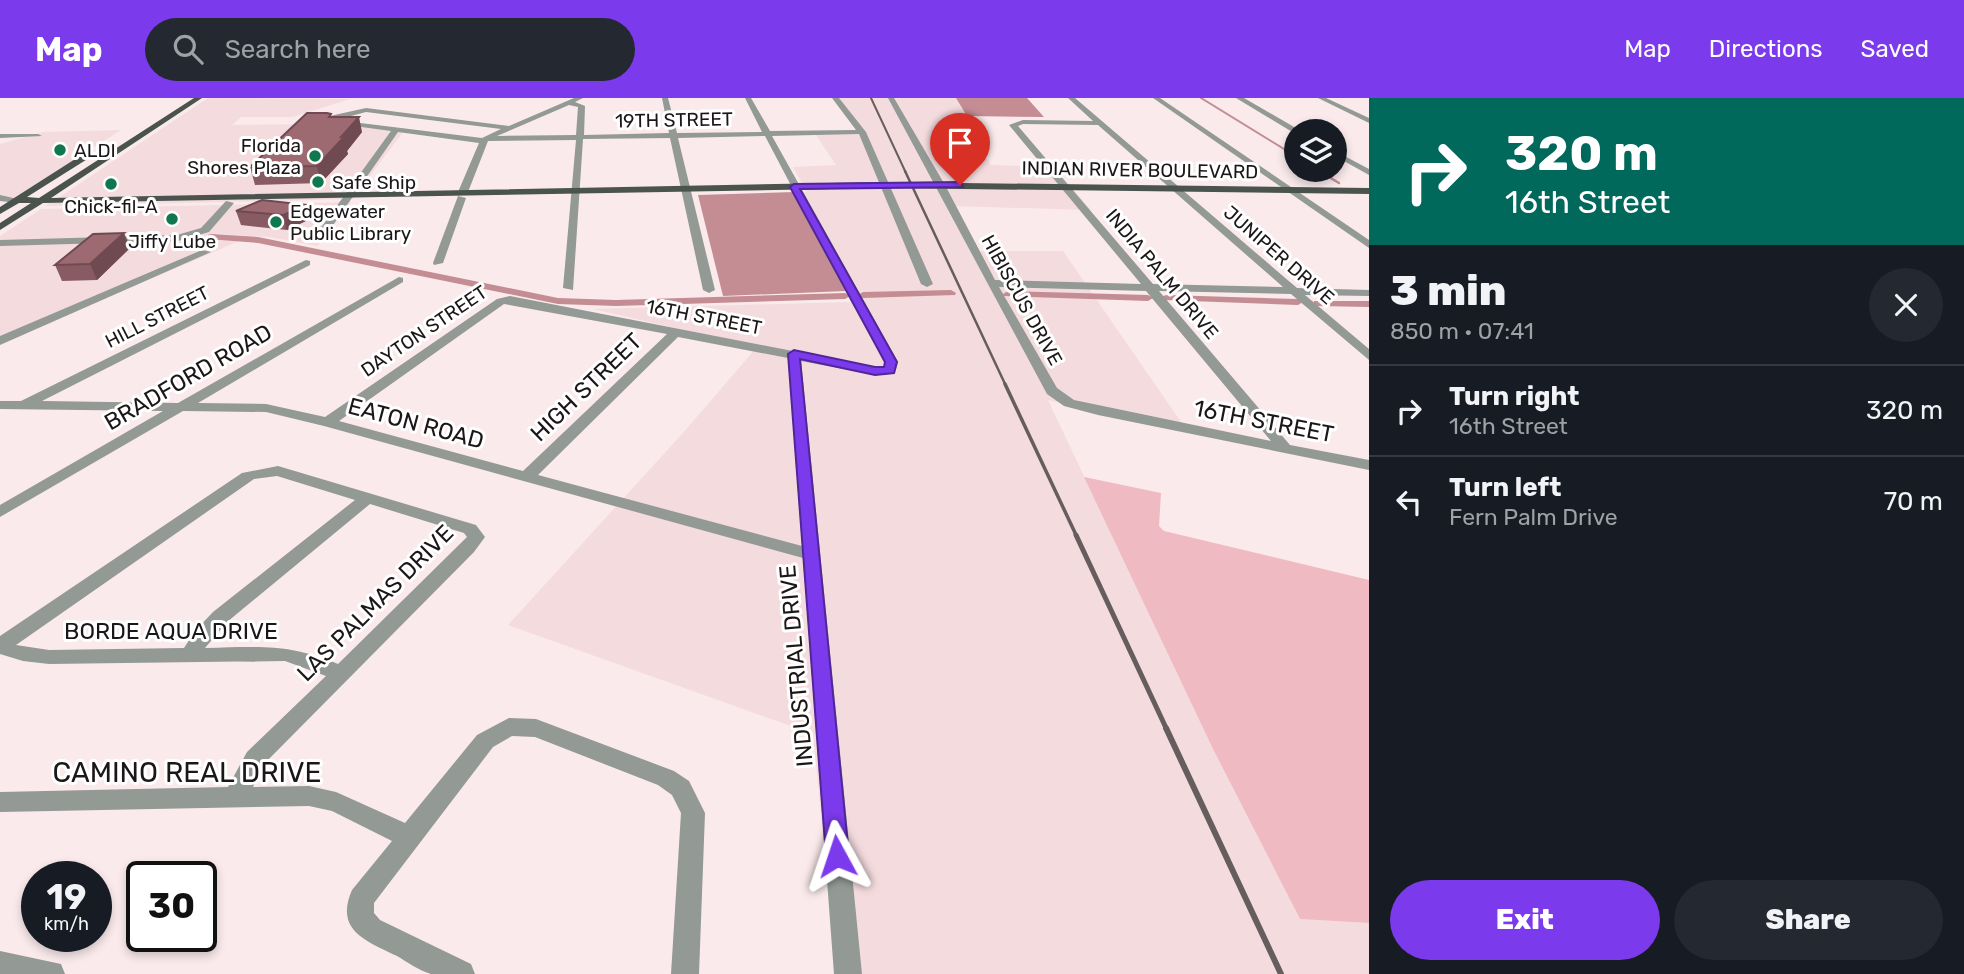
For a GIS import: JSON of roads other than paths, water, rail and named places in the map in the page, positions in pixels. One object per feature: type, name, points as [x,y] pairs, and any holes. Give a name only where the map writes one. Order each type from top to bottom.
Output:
[{"type":"main road","points":[[0,227],[132,135],[196,99]]},
{"type":"main road","points":[[1,206],[17,200],[93,152]]},
{"type":"main road","name":"INDIAN RIVER BOULEVARD","points":[[347,198],[885,185],[1064,185],[1369,191]]},
{"type":"main road","points":[[17,200],[347,198]]},
{"type":"main road","points":[[1,206],[29,208],[347,198]]},
{"type":"street","points":[[438,263],[484,140],[580,98]]},
{"type":"street","points":[[665,98],[709,290]]},
{"type":"street","points":[[748,98],[794,187]]},
{"type":"street","points":[[835,98],[863,132],[927,284]]},
{"type":"street","name":"HIBISCUS DRIVE","points":[[891,98],[942,185],[991,283],[1052,391],[1069,403]]},
{"type":"street","name":"JUNIPER DRIVE","points":[[1071,98],[1369,356]]},
{"type":"street","points":[[1156,98],[1369,245]]},
{"type":"street","points":[[1239,98],[1284,124]]},
{"type":"street","points":[[1321,98],[1369,121]]},
{"type":"street","points":[[569,103],[582,106],[569,288]]},
{"type":"street","name":"19TH STREET","points":[[508,128],[366,110],[331,119],[484,140],[863,132]]},
{"type":"street","name":"INDIA PALM DRIVE","points":[[1100,123],[1013,125],[1285,448]]},
{"type":"street","points":[[320,236],[396,129]]},
{"type":"street","points":[[0,136],[38,136]]},
{"type":"street","points":[[1347,160],[1369,172]]},
{"type":"street","name":"16TH STREET","points":[[510,300],[875,371],[890,370],[891,362],[794,187]]},
{"type":"street","points":[[0,243],[178,238],[205,230],[229,203]]},
{"type":"street","points":[[0,341],[206,252]]},
{"type":"street","name":"HILL STREET","points":[[24,405],[306,263]]},
{"type":"street","name":"BRADFORD ROAD","points":[[0,512],[399,281]]},
{"type":"street","points":[[991,283],[1369,293]]},
{"type":"street","name":"DAYTON STREET","points":[[327,422],[501,301],[510,300]]},
{"type":"street","name":"HIGH STREET","points":[[527,476],[677,331]]},
{"type":"street","name":"INDUSTRIAL DRIVE","points":[[794,354],[848,974]]},
{"type":"street","name":"16TH STREET","points":[[1069,403],[1369,464]]},
{"type":"street","name":"EATON ROAD","points":[[0,405],[266,408],[327,422],[810,554]]},
{"type":"street","name":"LAS PALMAS DRIVE","points":[[0,647],[248,476],[261,472],[278,471],[470,529],[476,537],[468,548],[255,759],[235,798]]},
{"type":"street","points":[[191,654],[219,617],[366,499]]},
{"type":"street","name":"BORDE AQUA DRIVE","points":[[0,647],[23,654],[49,657],[285,654],[307,659],[340,673]]},
{"type":"street","points":[[461,974],[370,929],[360,918],[361,899],[485,741],[509,727],[536,727],[666,778],[681,788],[694,813],[685,974]]},
{"type":"street","name":"CAMINO REAL DRIVE","points":[[0,802],[309,796],[336,802],[408,837]]},
{"type":"street","points":[[0,965],[51,974]]},
{"type":"waterway","points":[[1201,98],[1284,149]]},
{"type":"waterway","points":[[211,237],[258,240],[558,301],[616,303],[845,296]]},
{"type":"waterway","points":[[863,295],[951,293]]},
{"type":"waterway","points":[[1008,294],[1148,298]]},
{"type":"waterway","points":[[1167,298],[1298,302]]},
{"type":"waterway","points":[[1318,303],[1369,304]]},
{"type":"railway","points":[[871,98],[906,173]]},
{"type":"railway","points":[[905,171],[1006,386]]},
{"type":"railway","points":[[1005,384],[1077,537]]},
{"type":"railway","points":[[1076,535],[1167,730]]},
{"type":"railway","points":[[1166,728],[1281,974]]},
{"type":"place","name":"ALDI","points":[[60,150]]},
{"type":"place","name":"Florida Shores Plaza","points":[[315,156]]},
{"type":"place","name":"Safe Ship","points":[[318,182]]},
{"type":"place","name":"Chick-fil-A","points":[[111,184]]},
{"type":"place","name":"Jiffy Lube","points":[[172,219]]},
{"type":"place","name":"Edgewater Public Library","points":[[276,222]]}]
